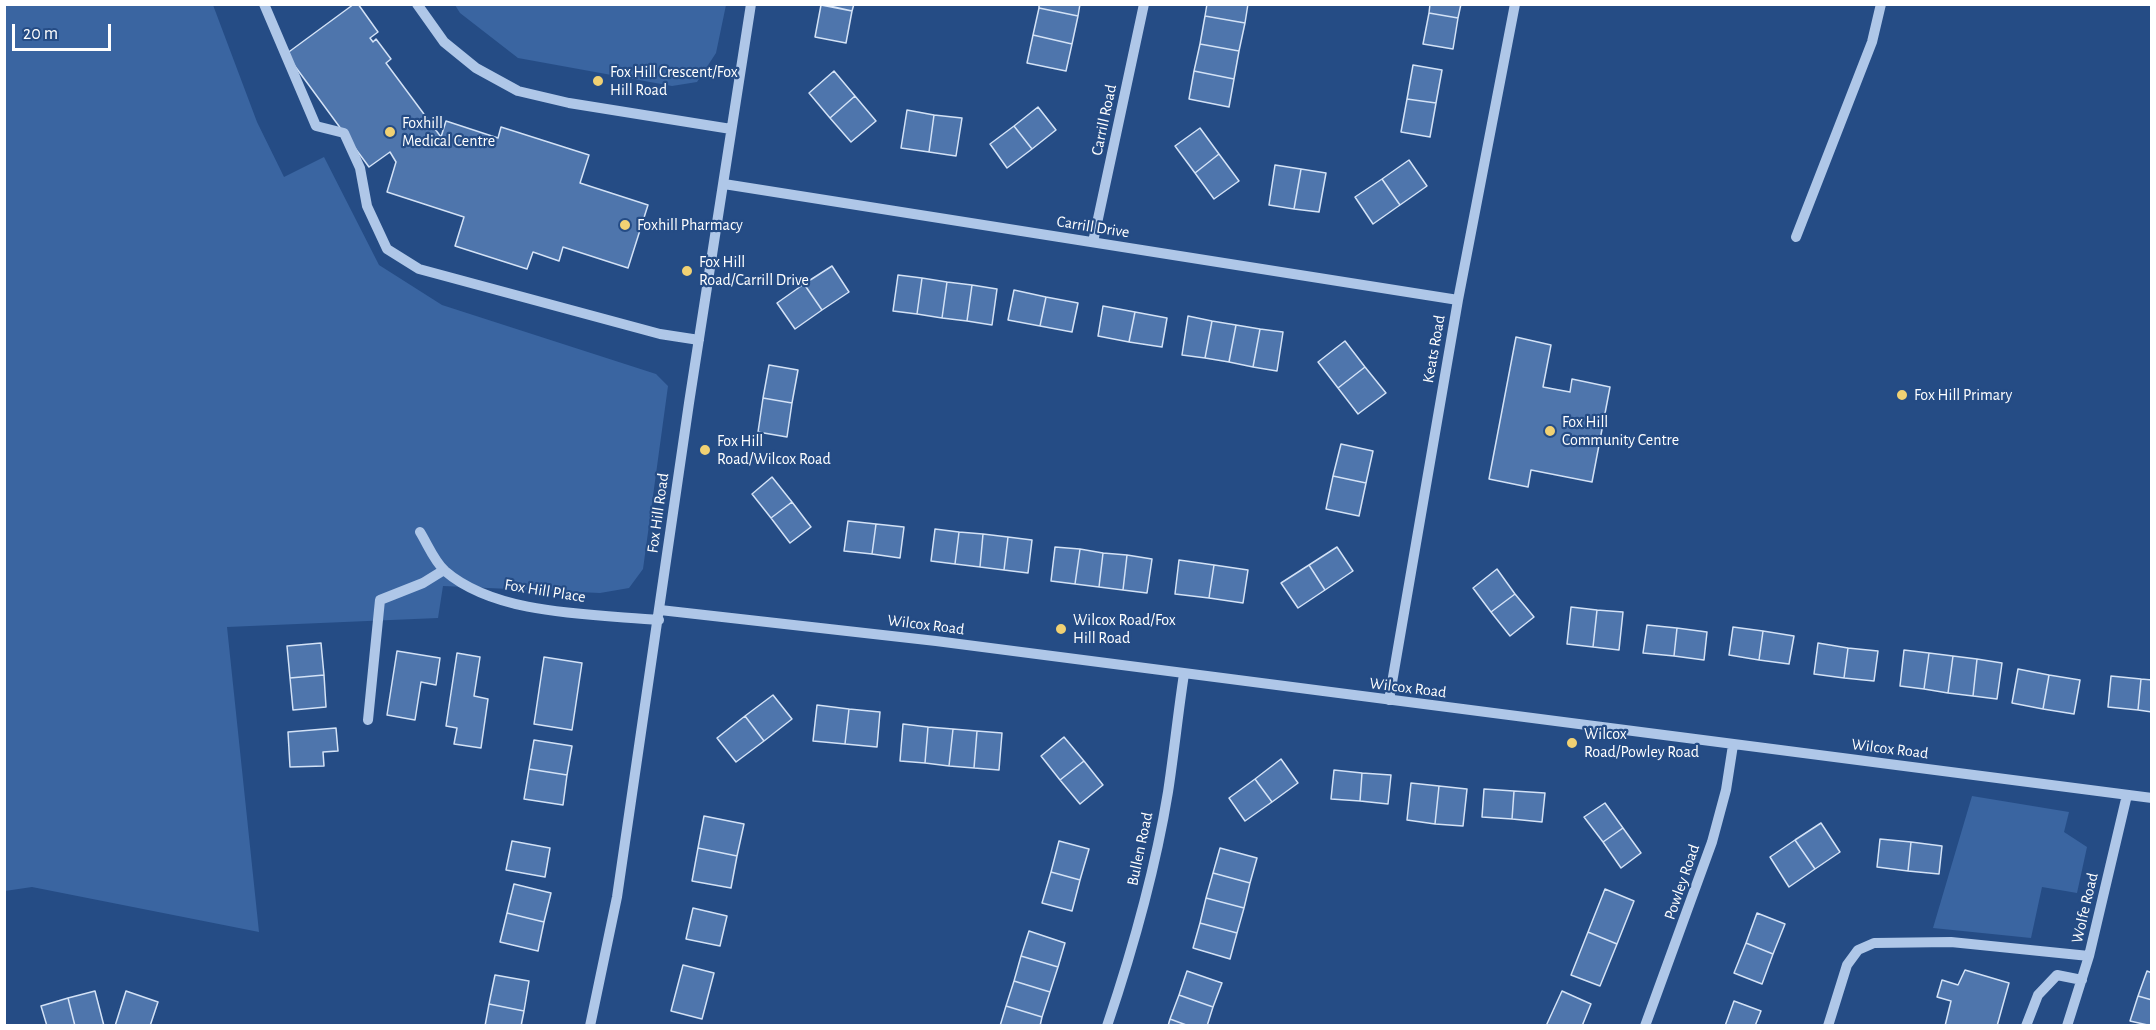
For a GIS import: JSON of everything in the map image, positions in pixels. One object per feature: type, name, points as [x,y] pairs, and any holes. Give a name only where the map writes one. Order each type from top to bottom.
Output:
[{"type":"street","points":[[264,4],[316,126],[344,133],[360,168],[367,206],[387,249],[419,269],[660,334],[699,340]]},
{"type":"street","points":[[417,4],[444,42],[476,68],[518,91],[569,103],[731,129]]},
{"type":"street","name":"Fox Hill Road","points":[[590,1026],[617,897],[751,4]]},
{"type":"street","name":"Carrill Road","points":[[1094,242],[1144,4]]},
{"type":"street","name":"Keats Road","points":[[1389,700],[1458,300],[1515,4]]},
{"type":"street","points":[[1796,237],[1872,42],[1881,4]]},
{"type":"street","name":"Carrill Drive","points":[[724,184],[1458,300]]},
{"type":"street","name":"Fox Hill Place","points":[[420,532],[444,570],[468,587],[497,600],[549,610],[659,615]]},
{"type":"street","points":[[368,720],[380,600],[423,583],[444,570]]},
{"type":"street","name":"Wilcox Road","points":[[659,615],[936,641],[2151,798]]},
{"type":"street","name":"Bullen Road","points":[[1107,1026],[1128,965],[1149,882],[1167,793],[1184,674]]},
{"type":"street","name":"Powley Road","points":[[1646,1026],[1712,842],[1726,790],[1733,744]]},
{"type":"street","name":"Wolfe Road","points":[[2067,1026],[2090,956],[2127,795]]},
{"type":"street","points":[[1828,1026],[1847,965],[1858,950],[1874,943],[1951,942],[2090,956]]},
{"type":"street","points":[[2026,1026],[2038,995],[2057,975],[2082,980]]},
{"type":"shaded area","points":[[5,5],[213,5],[257,122],[284,177],[324,157],[379,265],[442,305],[656,374],[668,386],[643,569],[629,588],[600,593],[443,586],[438,618],[227,627],[259,932],[32,887],[5,891]]},
{"type":"shaded area","points":[[455,5],[726,5],[716,53],[697,82],[672,86],[518,58],[460,13]]},
{"type":"shaded area","points":[[1972,796],[2069,812],[2064,832],[2087,847],[2077,893],[2042,887],[2031,938],[1933,928]]},
{"type":"building","name":"Foxhill Medical Centre","points":[[354,4],[358,4],[378,32],[370,38],[373,42],[376,39],[391,59],[386,63],[441,137],[446,121],[498,138],[501,127],[589,155],[580,183],[648,205],[628,268],[563,247],[559,261],[533,252],[527,269],[455,246],[464,217],[387,192],[396,162],[390,152],[369,167],[286,54]]},
{"type":"building","points":[[821,4],[854,4],[852,11]]},
{"type":"building","points":[[1039,4],[1080,4],[1078,16],[1039,8]]},
{"type":"building","points":[[1207,4],[1248,4],[1245,23],[1205,16]]},
{"type":"building","points":[[1430,4],[1461,4],[1458,18],[1429,13]]},
{"type":"building","points":[[821,5],[852,11],[846,43],[815,37]]},
{"type":"building","points":[[1039,8],[1078,16],[1072,44],[1033,35]]},
{"type":"building","points":[[1429,13],[1458,18],[1453,49],[1423,44]]},
{"type":"building","points":[[1205,16],[1245,23],[1239,51],[1200,44]]},
{"type":"building","points":[[1033,35],[1072,44],[1066,71],[1027,63]]},
{"type":"building","points":[[1200,44],[1239,51],[1234,79],[1194,71]]},
{"type":"building","points":[[1413,65],[1442,70],[1436,103],[1407,99]]},
{"type":"building","points":[[834,71],[855,96],[830,118],[809,93]]},
{"type":"building","points":[[1194,71],[1234,79],[1229,107],[1189,99]]},
{"type":"building","points":[[855,96],[876,121],[851,142],[830,118]]},
{"type":"building","points":[[1407,99],[1436,103],[1430,137],[1401,132]]},
{"type":"building","points":[[1038,107],[1056,130],[1032,149],[1014,126]]},
{"type":"building","points":[[907,110],[934,115],[929,152],[901,148]]},
{"type":"building","points":[[934,115],[962,118],[956,156],[929,152]]},
{"type":"building","points":[[1014,126],[1032,149],[1007,168],[990,144]]},
{"type":"building","points":[[1200,128],[1219,154],[1195,173],[1175,146]]},
{"type":"building","points":[[1219,154],[1239,181],[1214,199],[1195,173]]},
{"type":"building","points":[[1409,160],[1427,186],[1400,205],[1382,179]]},
{"type":"building","points":[[1275,165],[1301,169],[1294,209],[1269,205]]},
{"type":"building","points":[[1301,169],[1326,173],[1319,212],[1294,209]]},
{"type":"building","points":[[1382,179],[1400,205],[1373,224],[1355,197]]},
{"type":"building","points":[[832,266],[849,292],[822,310],[804,284]]},
{"type":"building","points":[[898,275],[922,278],[917,314],[893,311]]},
{"type":"building","points":[[922,278],[947,282],[942,318],[917,314]]},
{"type":"building","points":[[947,282],[972,285],[967,321],[942,318]]},
{"type":"building","points":[[804,284],[822,310],[795,329],[777,303]]},
{"type":"building","points":[[972,285],[997,289],[992,325],[967,321]]},
{"type":"building","points":[[1014,290],[1046,297],[1040,326],[1008,320]]},
{"type":"building","points":[[1046,297],[1078,303],[1072,332],[1040,326]]},
{"type":"building","points":[[1103,306],[1135,312],[1129,342],[1098,336]]},
{"type":"building","points":[[1135,312],[1167,318],[1162,347],[1129,342]]},
{"type":"building","points":[[1188,316],[1212,321],[1205,358],[1182,355]]},
{"type":"building","points":[[1212,321],[1236,325],[1229,362],[1205,358]]},
{"type":"building","points":[[1236,325],[1260,329],[1253,367],[1229,362]]},
{"type":"building","points":[[1260,329],[1283,332],[1277,371],[1253,367]]},
{"type":"building","name":"Fox Hill Community Centre","points":[[1516,337],[1551,345],[1543,387],[1570,392],[1572,379],[1610,387],[1592,482],[1531,470],[1528,487],[1489,479]]},
{"type":"building","points":[[1345,341],[1365,367],[1338,388],[1318,362]]},
{"type":"building","points":[[769,365],[798,370],[792,403],[763,398]]},
{"type":"building","points":[[1365,367],[1386,393],[1358,414],[1338,388]]},
{"type":"building","points":[[763,398],[792,403],[787,437],[758,432]]},
{"type":"building","points":[[1341,444],[1373,451],[1366,483],[1333,476]]},
{"type":"building","points":[[1333,476],[1366,483],[1359,516],[1326,509]]},
{"type":"building","points":[[772,477],[792,502],[771,518],[752,494]]},
{"type":"building","points":[[792,502],[811,527],[790,543],[771,518]]},
{"type":"building","points":[[848,521],[876,524],[872,554],[844,551]]},
{"type":"building","points":[[876,524],[904,527],[900,558],[872,554]]},
{"type":"building","points":[[935,529],[959,532],[955,564],[931,561]]},
{"type":"building","points":[[959,532],[983,534],[980,567],[955,564]]},
{"type":"building","points":[[983,534],[1008,537],[1004,570],[980,567]]},
{"type":"building","points":[[1008,537],[1032,540],[1028,573],[1004,570]]},
{"type":"building","points":[[1055,547],[1080,549],[1075,584],[1051,581]]},
{"type":"building","points":[[1337,547],[1353,571],[1325,590],[1309,565]]},
{"type":"building","points":[[1080,549],[1103,553],[1099,587],[1075,584]]},
{"type":"building","points":[[1103,553],[1127,555],[1123,590],[1099,587]]},
{"type":"building","points":[[1127,555],[1152,559],[1147,593],[1123,590]]},
{"type":"building","points":[[1179,560],[1214,565],[1209,598],[1175,594]]},
{"type":"building","points":[[1214,565],[1248,570],[1243,603],[1209,598]]},
{"type":"building","points":[[1309,565],[1325,590],[1298,608],[1281,583]]},
{"type":"building","points":[[1497,569],[1515,594],[1491,612],[1473,588]]},
{"type":"building","points":[[1515,594],[1534,617],[1510,636],[1491,612]]},
{"type":"building","points":[[1571,607],[1597,610],[1593,647],[1567,644]]},
{"type":"building","points":[[1597,610],[1623,612],[1619,650],[1593,647]]},
{"type":"building","points":[[1647,625],[1677,628],[1674,656],[1643,653]]},
{"type":"building","points":[[1733,627],[1763,631],[1759,660],[1729,655]]},
{"type":"building","points":[[1677,628],[1707,632],[1704,660],[1674,656]]},
{"type":"building","points":[[1763,631],[1794,636],[1789,664],[1759,660]]},
{"type":"building","points":[[321,643],[324,675],[290,678],[287,646]]},
{"type":"building","points":[[1818,643],[1848,648],[1844,678],[1814,674]]},
{"type":"building","points":[[1848,648],[1878,651],[1874,681],[1844,678]]},
{"type":"building","points":[[1904,650],[1929,653],[1924,689],[1900,686]]},
{"type":"building","points":[[397,651],[440,658],[436,685],[421,682],[415,720],[387,715]]},
{"type":"building","points":[[457,653],[480,657],[474,696],[488,699],[481,748],[454,744],[457,728],[446,726]]},
{"type":"building","points":[[1929,653],[1953,656],[1948,693],[1924,689]]},
{"type":"building","points":[[1953,656],[1977,659],[1973,696],[1948,693]]},
{"type":"building","points":[[544,657],[582,663],[572,730],[534,724]]},
{"type":"building","points":[[1977,659],[2002,663],[1997,699],[1973,696]]},
{"type":"building","points":[[2018,669],[2049,675],[2043,709],[2012,703]]},
{"type":"building","points":[[324,675],[326,707],[293,710],[290,678]]},
{"type":"building","points":[[2049,675],[2080,680],[2074,714],[2043,709]]},
{"type":"building","points":[[2111,676],[2141,679],[2138,710],[2108,707]]},
{"type":"building","points":[[2141,679],[2152,680],[2152,712],[2138,710]]},
{"type":"building","points":[[773,695],[792,719],[764,741],[745,716]]},
{"type":"building","points":[[817,705],[849,709],[845,744],[813,741]]},
{"type":"building","points":[[849,709],[880,712],[877,747],[845,744]]},
{"type":"building","points":[[745,716],[764,741],[736,762],[717,738]]},
{"type":"building","points":[[903,724],[928,727],[925,763],[900,761]]},
{"type":"building","points":[[928,727],[953,729],[949,766],[925,763]]},
{"type":"building","points":[[336,728],[338,751],[323,752],[324,766],[290,767],[288,732]]},
{"type":"building","points":[[953,729],[977,731],[974,768],[949,766]]},
{"type":"building","points":[[977,731],[1002,733],[999,770],[974,768]]},
{"type":"building","points":[[1064,737],[1084,761],[1060,780],[1041,756]]},
{"type":"building","points":[[534,740],[572,746],[567,775],[529,769]]},
{"type":"building","points":[[1281,759],[1298,783],[1272,802],[1255,779]]},
{"type":"building","points":[[1084,761],[1103,785],[1080,804],[1060,780]]},
{"type":"building","points":[[529,769],[567,775],[563,805],[524,799]]},
{"type":"building","points":[[1334,770],[1362,773],[1360,801],[1331,799]]},
{"type":"building","points":[[1362,773],[1391,775],[1388,804],[1360,801]]},
{"type":"building","points":[[1255,779],[1272,802],[1245,821],[1229,798]]},
{"type":"building","points":[[1411,783],[1439,786],[1435,824],[1407,820]]},
{"type":"building","points":[[1439,786],[1467,789],[1463,826],[1435,824]]},
{"type":"building","points":[[1484,789],[1514,791],[1512,819],[1482,817]]},
{"type":"building","points":[[1514,791],[1545,793],[1542,822],[1512,819]]},
{"type":"building","points":[[1605,803],[1623,828],[1603,842],[1584,817]]},
{"type":"building","points":[[704,816],[744,824],[737,856],[698,848]]},
{"type":"building","points":[[1821,823],[1840,852],[1815,869],[1795,840]]},
{"type":"building","points":[[1623,828],[1641,853],[1621,868],[1603,842]]},
{"type":"building","points":[[1880,839],[1911,842],[1908,871],[1877,867]]},
{"type":"building","points":[[1795,840],[1815,869],[1789,887],[1770,857]]},
{"type":"building","points":[[512,841],[550,848],[545,877],[506,870]]},
{"type":"building","points":[[1059,841],[1089,849],[1080,880],[1051,872]]},
{"type":"building","points":[[1911,842],[1942,846],[1939,874],[1908,871]]},
{"type":"building","points":[[698,848],[737,856],[731,888],[692,881]]},
{"type":"building","points":[[1220,848],[1257,858],[1250,883],[1213,873]]},
{"type":"building","points":[[1051,872],[1080,880],[1072,911],[1042,903]]},
{"type":"building","points":[[1213,873],[1250,883],[1244,908],[1206,898]]},
{"type":"building","points":[[514,884],[551,893],[544,922],[507,913]]},
{"type":"building","points":[[1605,889],[1634,901],[1617,944],[1588,932]]},
{"type":"building","points":[[1206,898],[1244,908],[1237,933],[1200,923]]},
{"type":"building","points":[[693,908],[727,916],[720,946],[686,939]]},
{"type":"building","points":[[507,913],[544,922],[538,951],[500,942]]},
{"type":"building","points":[[1757,913],[1785,924],[1773,954],[1746,943]]},
{"type":"building","points":[[1200,923],[1237,933],[1230,959],[1193,948]]},
{"type":"building","points":[[1029,931],[1065,943],[1058,967],[1021,956]]},
{"type":"building","points":[[1588,932],[1617,944],[1600,986],[1571,975]]},
{"type":"building","points":[[1746,943],[1773,954],[1762,984],[1734,973]]},
{"type":"building","points":[[1021,956],[1058,967],[1050,992],[1014,981]]},
{"type":"building","points":[[683,965],[714,973],[702,1019],[671,1011]]},
{"type":"building","points":[[1965,970],[2009,983],[1997,1026],[1945,1026],[1951,1001],[1937,997],[1942,980],[1958,985]]},
{"type":"building","points":[[1187,971],[1222,983],[1213,1007],[1179,995]]},
{"type":"building","points":[[2147,971],[2152,973],[2152,1000],[2138,996]]},
{"type":"building","points":[[495,975],[529,981],[524,1011],[489,1004]]},
{"type":"building","points":[[1014,981],[1050,992],[1042,1017],[1006,1006]]},
{"type":"building","points":[[95,991],[104,1026],[75,1026],[68,998]]},
{"type":"building","points":[[126,991],[158,1002],[150,1026],[115,1026]]},
{"type":"building","points":[[1562,991],[1591,1004],[1582,1026],[1546,1026]]},
{"type":"building","points":[[1179,995],[1213,1007],[1207,1026],[1189,1026],[1170,1019]]},
{"type":"building","points":[[2138,996],[2152,1000],[2152,1026],[2130,1021]]},
{"type":"building","points":[[68,998],[75,1026],[47,1026],[41,1006]]},
{"type":"building","points":[[1734,1001],[1761,1011],[1755,1026],[1725,1026]]},
{"type":"building","points":[[489,1004],[524,1011],[521,1026],[485,1026]]},
{"type":"building","points":[[1006,1006],[1042,1017],[1040,1026],[1000,1026]]},
{"type":"building","points":[[1170,1019],[1189,1026],[1168,1026]]},
{"type":"place","name":"Fox Hill Crescent/Fox Hill Road","points":[[598,81]]},
{"type":"place","name":"Foxhill Medical Centre","points":[[390,132]]},
{"type":"place","name":"Foxhill Pharmacy","points":[[625,225]]},
{"type":"place","name":"Fox Hill Road/Carrill Drive","points":[[687,271]]},
{"type":"place","name":"Fox Hill Primary","points":[[1902,395]]},
{"type":"place","name":"Fox Hill Community Centre","points":[[1550,431]]},
{"type":"place","name":"Fox Hill Road/Wilcox Road","points":[[705,450]]},
{"type":"place","name":"Wilcox Road/Fox Hill Road","points":[[1061,629]]},
{"type":"place","name":"Wilcox Road/Powley Road","points":[[1572,743]]}]
